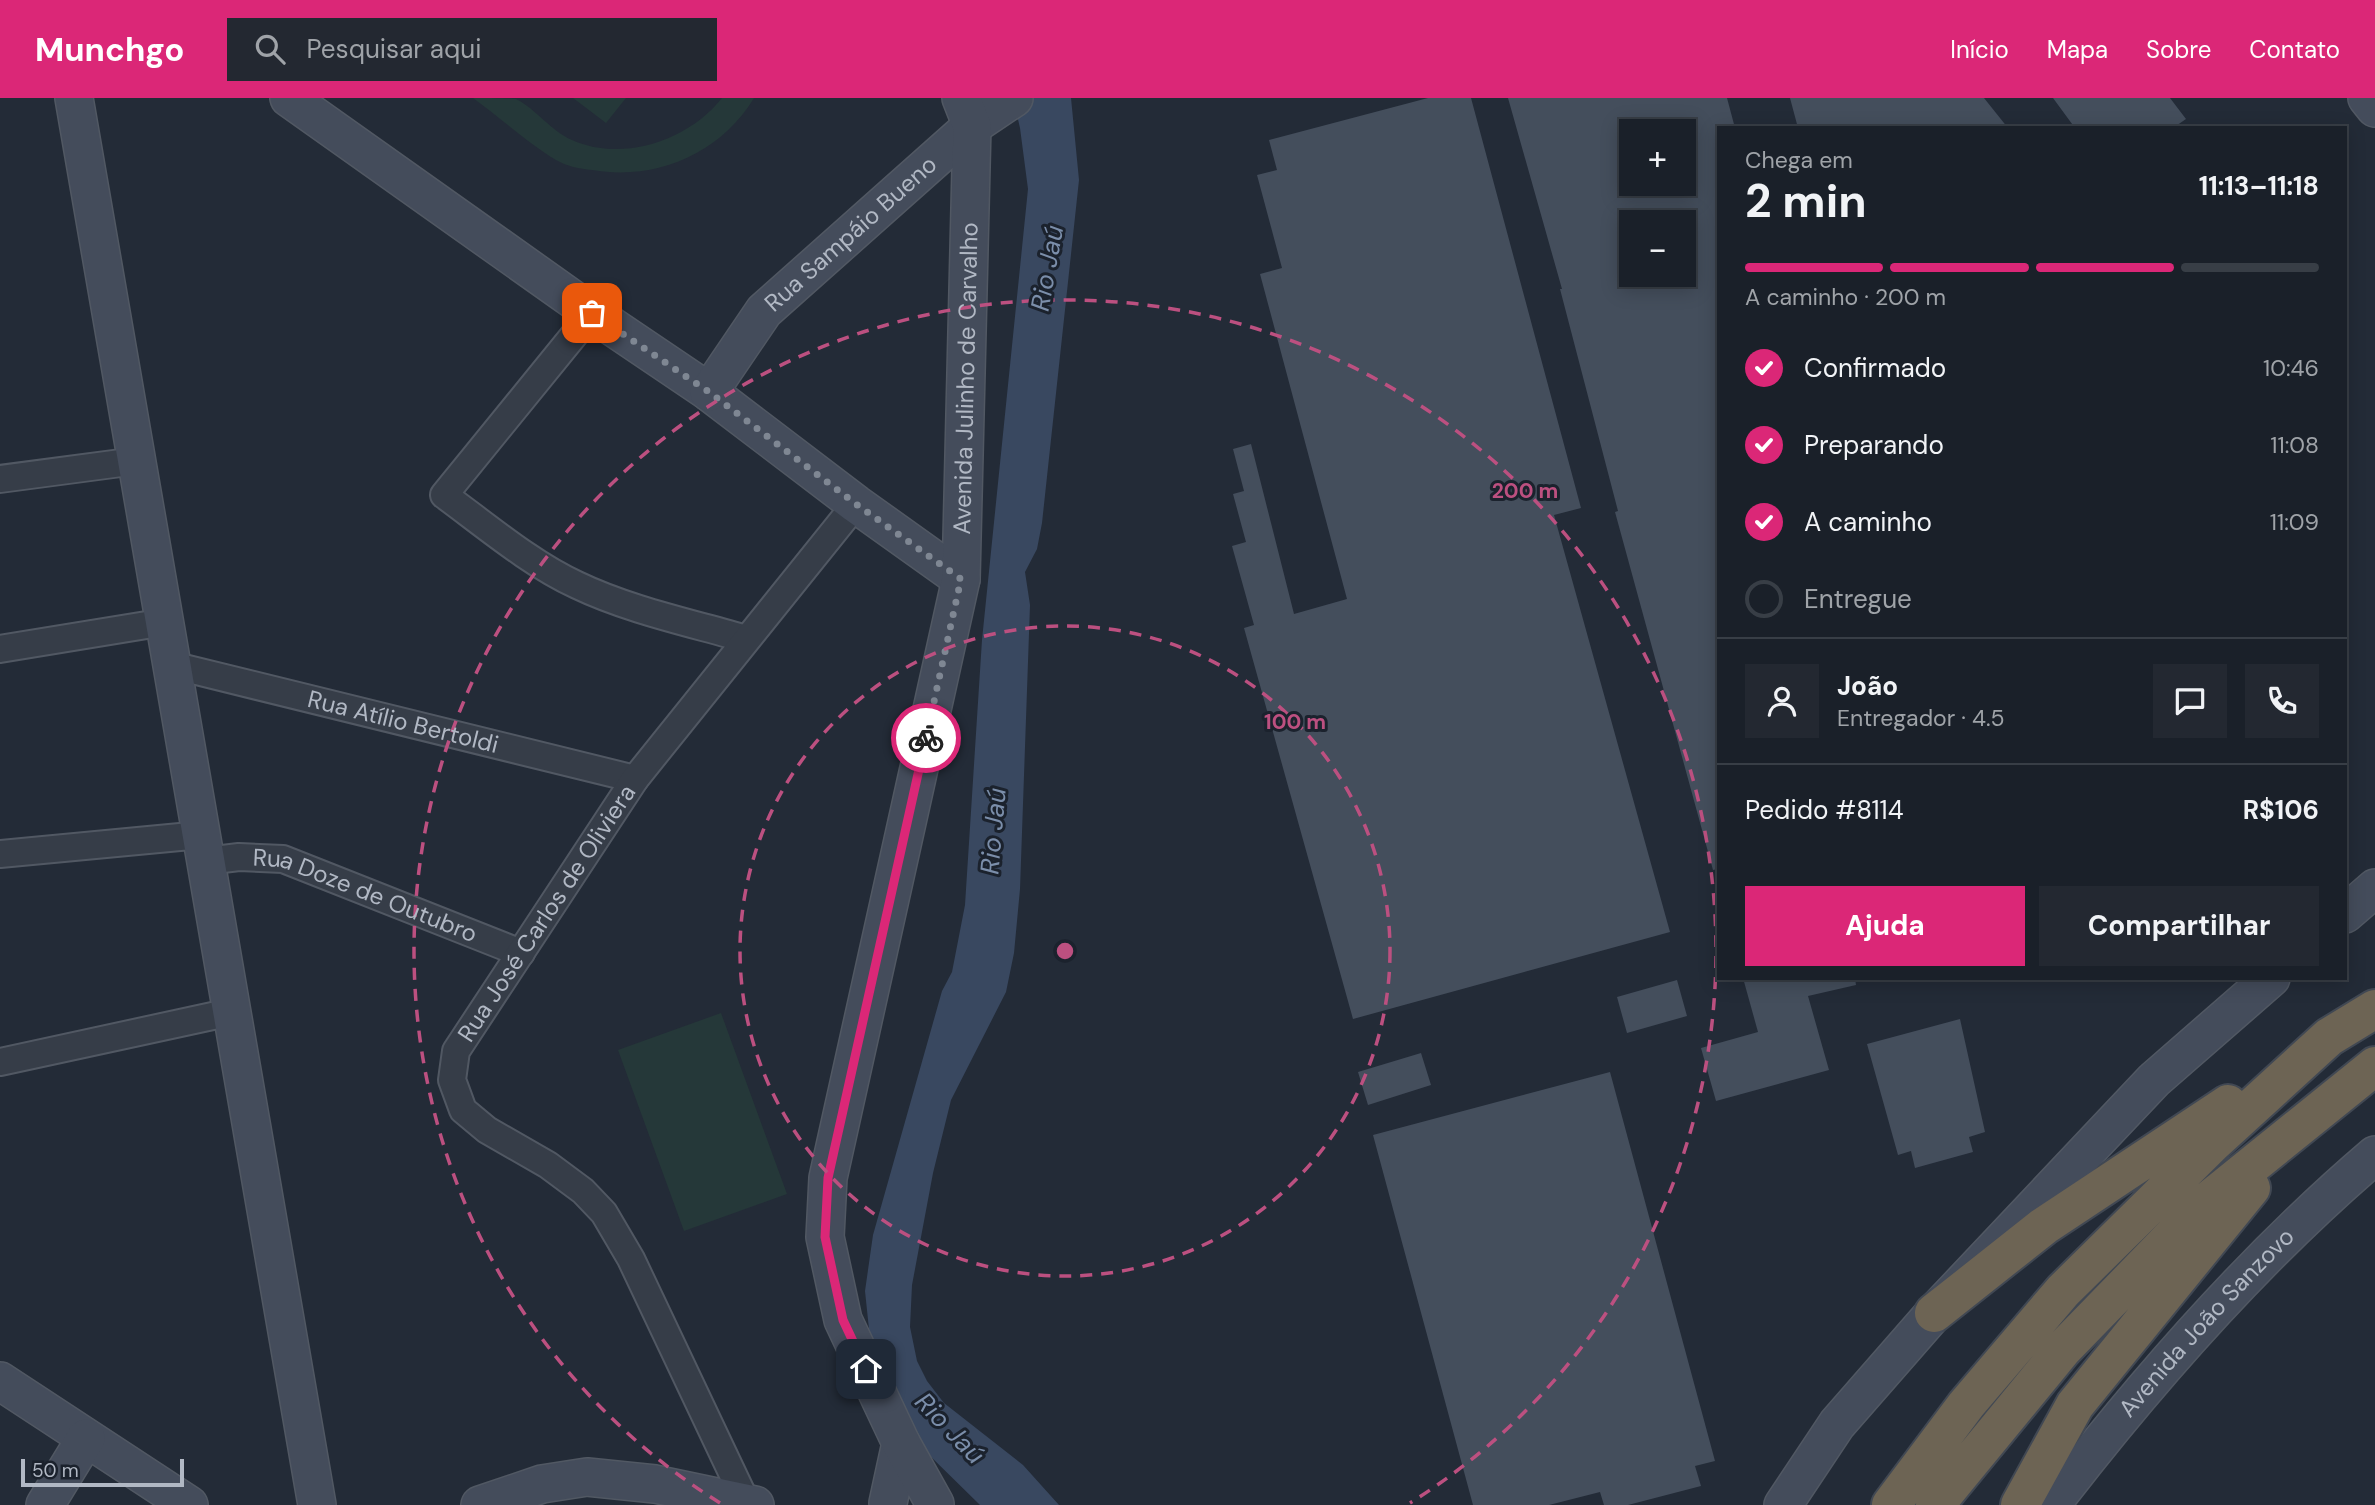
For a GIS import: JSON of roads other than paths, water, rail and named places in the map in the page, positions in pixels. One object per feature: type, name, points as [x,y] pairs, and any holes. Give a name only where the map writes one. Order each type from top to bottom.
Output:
[{"type":"highway","points":[[1934,1313],[2044,1226],[2375,1009]]},
{"type":"highway","points":[[1891,1505],[1966,1405],[2063,1290],[2213,1143],[2329,1037]]},
{"type":"highway","points":[[1935,1505],[2063,1349],[2204,1205],[2375,1066]]},
{"type":"highway","points":[[2020,1505],[2075,1405],[2306,1120]]},
{"type":"street","points":[[74,98],[317,1505]]},
{"type":"street","points":[[289,98],[592,313],[709,392],[856,504],[961,579]]},
{"type":"street","name":"Rua Sampáio Bueno","points":[[709,392],[764,311],[967,112],[1014,98]]},
{"type":"street","points":[[2367,98],[2375,108]]},
{"type":"street","name":"Avenida Julinho de Carvalho","points":[[935,1505],[901,1443],[843,1320],[825,1237],[828,1178],[961,579],[967,112]]},
{"type":"street","points":[[592,313],[444,495],[516,548],[577,585],[646,610],[746,639]]},
{"type":"street","points":[[0,479],[136,461]]},
{"type":"street","name":"Rua José Carlos de Oliviera","points":[[750,1504],[631,1259],[604,1213],[583,1191],[548,1165],[487,1129],[463,1110],[452,1080],[456,1051],[635,779],[856,504]]},
{"type":"street","points":[[0,649],[164,622]]},
{"type":"street","name":"Rua Atílio Bertoldi","points":[[172,665],[635,779]]},
{"type":"street","name":"Rua Doze de Outubro","points":[[0,854],[203,848],[239,857],[283,859],[521,953]]},
{"type":"street","points":[[2347,912],[2375,888]]},
{"type":"street","points":[[1783,1505],[1837,1424],[1934,1313],[2154,1080],[2269,980]]},
{"type":"street","points":[[0,1062],[231,1012]]},
{"type":"street","name":"Avenida João Sanzovo","points":[[2051,1505],[2094,1449],[2216,1308],[2317,1205],[2375,1155]]},
{"type":"street","points":[[0,1381],[189,1505]]},
{"type":"street","points":[[45,1505],[86,1438]]},
{"type":"street","name":"Avenida Julinho de Carvalho","points":[[887,1504],[901,1443]]},
{"type":"street","points":[[480,1505],[542,1484],[587,1477],[655,1484],[750,1504]]},
{"type":"street","name":"Avenida Julinho de Carvalho","points":[[887,1504],[907,1493],[917,1494],[935,1505]]},
{"type":"water","name":"Rio Jaú","points":[[1013,98],[1071,98],[1079,180],[1042,523],[1037,549],[1025,572],[1030,605],[1020,889],[1014,953],[1006,992],[951,1100],[933,1173],[912,1285],[910,1327],[917,1361],[927,1381],[944,1403],[1023,1465],[1059,1505],[980,1505],[925,1451],[871,1348],[865,1291],[873,1235],[942,991],[952,972],[965,905],[982,640],[1028,189]]}]
